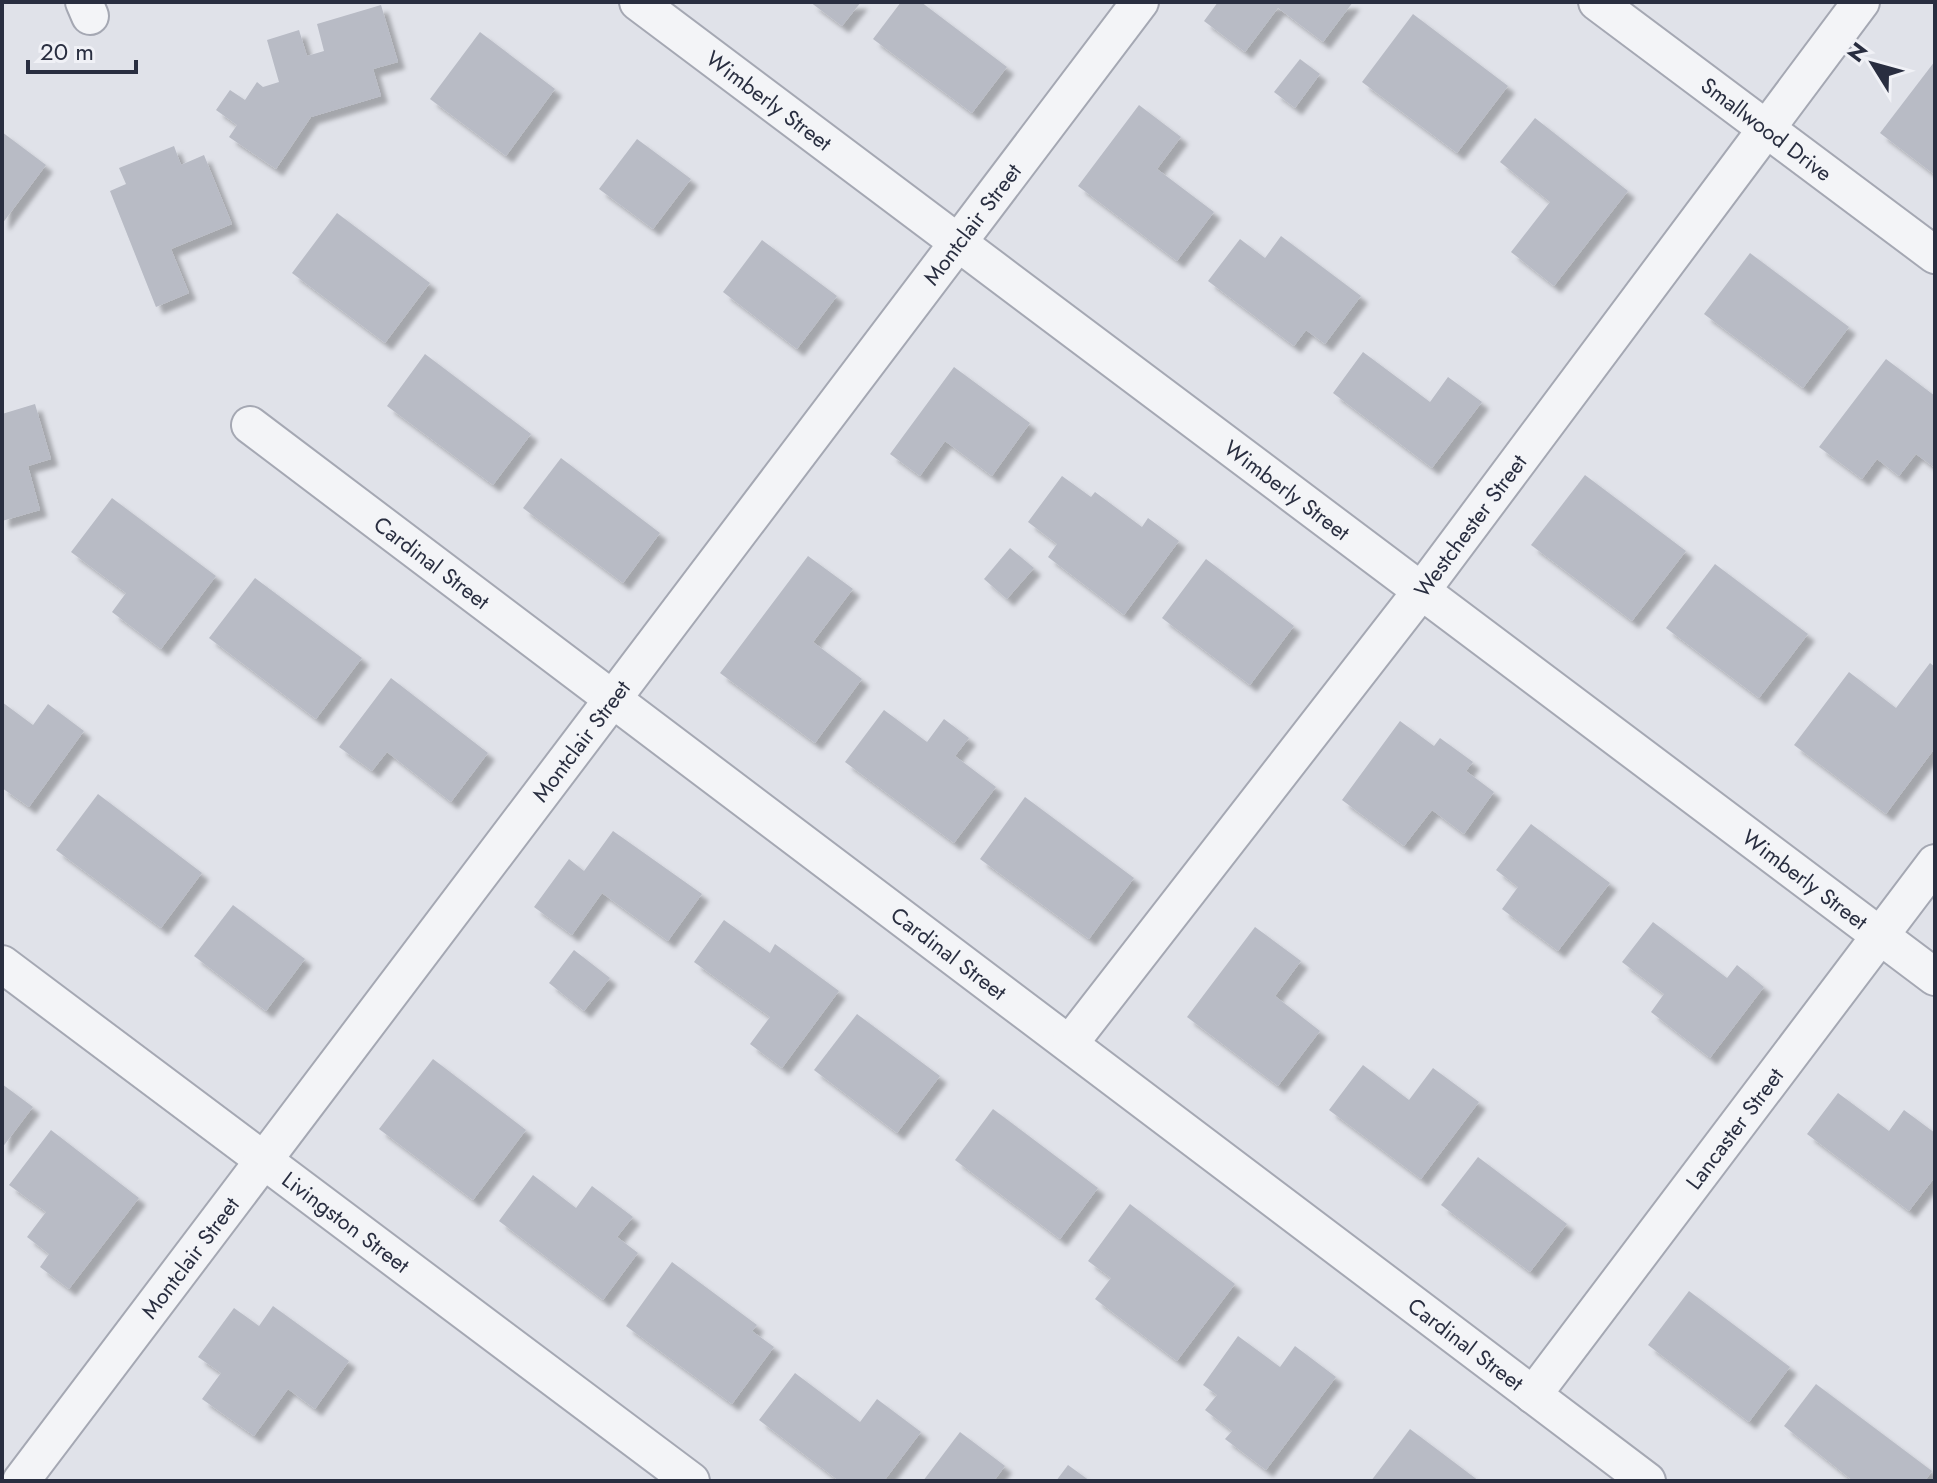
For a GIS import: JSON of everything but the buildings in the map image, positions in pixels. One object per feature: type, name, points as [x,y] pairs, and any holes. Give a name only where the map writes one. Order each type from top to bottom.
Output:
[{"type":"street","name":"Wimberly Street","points":[[638,2],[1935,977]]},
{"type":"street","name":"Montclair Street","points":[[21,1481],[1140,2]]},
{"type":"street","name":"Smallwood Drive","points":[[1597,2],[1935,255]]},
{"type":"street","name":"Westchester Street","points":[[1070,1043],[1422,590],[1861,2]]},
{"type":"street","name":"Cardinal Street","points":[[250,425],[1647,1481]]},
{"type":"street","name":"Lancaster Street","points":[[1533,1395],[1935,863]]},
{"type":"street","name":"Livingston Street","points":[[2,964],[691,1481]]}]
